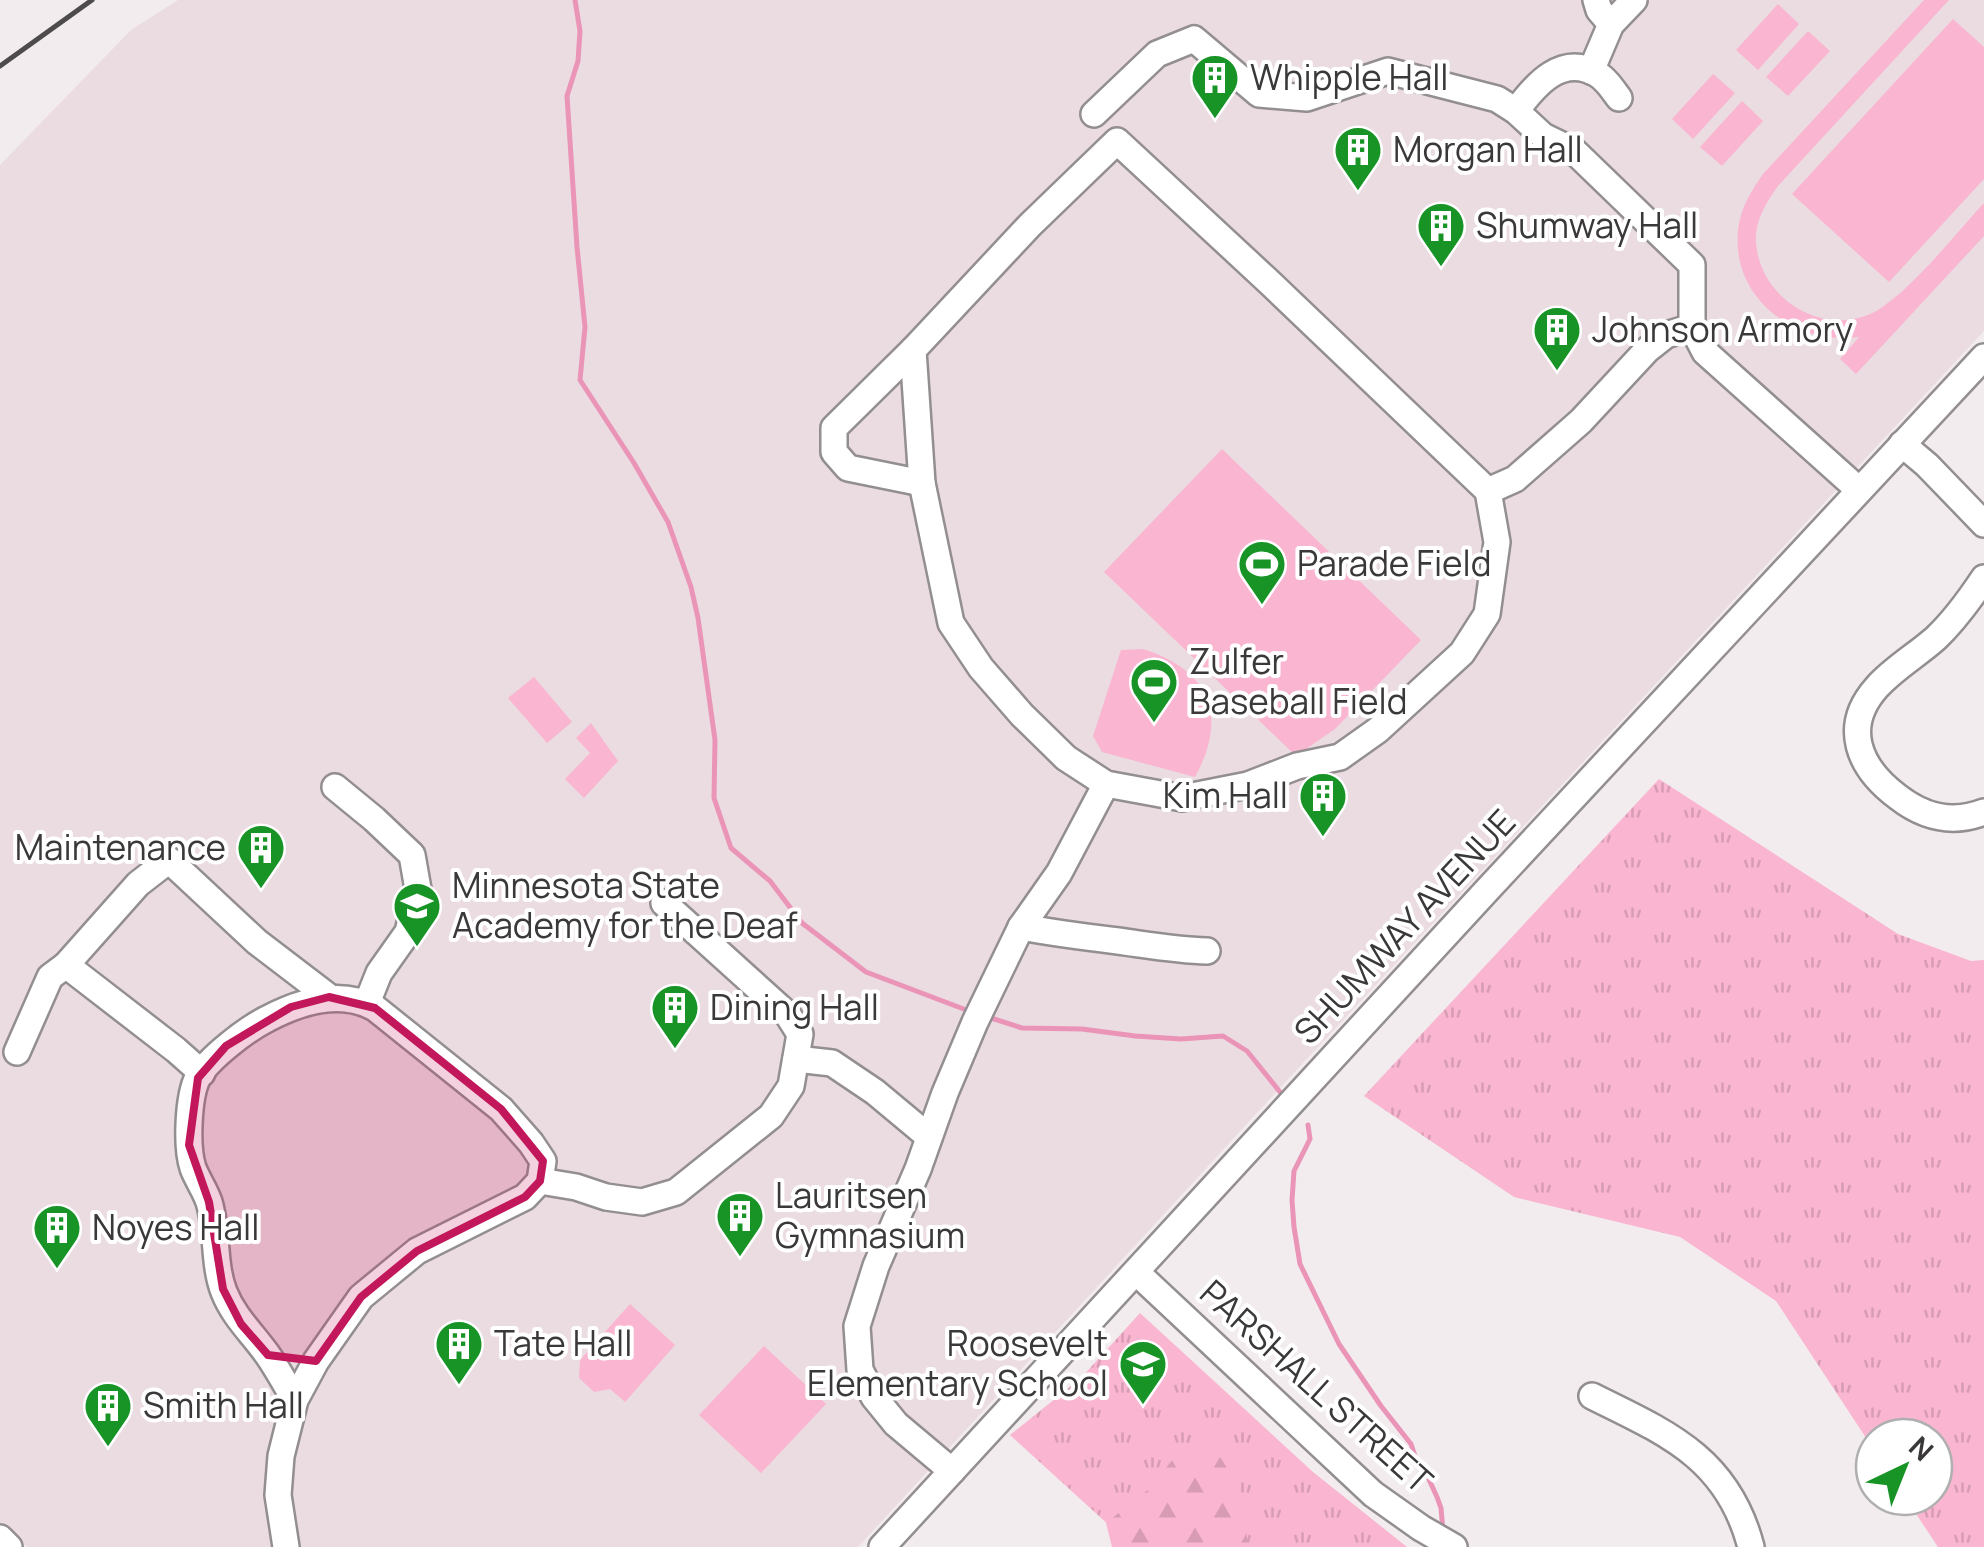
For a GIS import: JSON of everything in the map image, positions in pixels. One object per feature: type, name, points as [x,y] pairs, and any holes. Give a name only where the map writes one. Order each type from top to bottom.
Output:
[{"type":"street","points":[[1596,0],[1599,10],[1612,24]]},
{"type":"street","points":[[1591,71],[1612,24],[1634,0]]},
{"type":"street","points":[[1094,114],[1157,54],[1194,39],[1260,94],[1307,98],[1388,72],[1498,99],[1544,136],[1574,151],[1692,265],[1692,327],[1705,352],[1859,490]]},
{"type":"street","points":[[1516,111],[1533,87],[1554,71],[1576,66],[1600,74],[1619,98]]},
{"type":"street","points":[[914,350],[922,483],[951,623],[980,668],[1022,715],[1066,758],[1106,784],[1182,798],[1248,786],[1297,766],[1340,757],[1378,730],[1462,652],[1487,614],[1497,542],[1488,491],[1117,141],[1030,224],[914,350],[834,428],[834,452],[848,468],[922,483]]},
{"type":"street","points":[[1488,491],[1515,479],[1582,422],[1647,350],[1666,336],[1692,327]]},
{"type":"street","name":"SHUMWAY AVENUE","points":[[882,1547],[1488,888],[1984,357]]},
{"type":"street","points":[[1902,444],[1984,524]]},
{"type":"street","points":[[1984,578],[1948,626],[1879,684],[1866,700],[1858,720],[1858,742],[1864,761],[1877,779],[1906,803],[1942,818],[1964,819],[1984,812]]},
{"type":"street","points":[[952,1471],[896,1424],[874,1397],[860,1370],[857,1326],[876,1266],[979,1015],[1022,927],[1059,872],[1106,784]]},
{"type":"street","points":[[335,787],[412,855],[418,889],[408,932],[380,972],[366,1003]]},
{"type":"street","points":[[18,1052],[50,977],[66,965],[138,884],[169,860],[257,942],[329,998]]},
{"type":"street","points":[[540,1181],[642,1202],[676,1192],[771,1116],[791,1086],[800,1034],[788,1016],[664,903]]},
{"type":"street","points":[[1022,927],[1178,951],[1206,951]]},
{"type":"street","points":[[66,965],[202,1073]]},
{"type":"street","points":[[286,1547],[278,1494],[281,1456],[295,1400],[316,1361],[361,1297],[417,1250],[525,1197],[540,1181],[543,1161],[501,1110],[423,1045],[366,1003],[350,998],[329,998],[291,1007],[262,1021],[226,1046],[202,1073],[192,1101],[188,1144],[193,1168],[210,1202],[223,1289],[241,1324],[268,1355],[295,1400]]},
{"type":"street","points":[[796,1058],[832,1063],[930,1137]]},
{"type":"street","name":"PARSHALL STREET","points":[[1136,1272],[1373,1494],[1454,1547]]},
{"type":"street","points":[[268,1355],[316,1361]]},
{"type":"street","points":[[1592,1396],[1666,1432],[1706,1464],[1736,1507],[1752,1547]]},
{"type":"street","points":[[0,1538],[10,1547]]},
{"type":"highlighted area","points":[[329,997],[375,1008],[501,1109],[543,1161],[540,1181],[525,1197],[417,1251],[361,1297],[316,1361],[268,1355],[241,1324],[223,1289],[209,1202],[189,1145],[198,1078],[226,1046],[291,1007]]},
{"type":"shaded area","points":[[178,0],[1984,0],[1984,331],[858,1547],[27,1547],[15,1536],[0,1547],[0,165],[131,30]]},
{"type":"green space","points":[[1924,0],[1949,0],[1778,186],[1757,228],[1758,256],[1777,291],[1809,314],[1848,320],[1868,315],[1897,296],[1984,203],[1984,236],[1856,374],[1840,359],[1859,337],[1813,334],[1772,313],[1757,297],[1745,277],[1739,255],[1739,222],[1763,174]]},
{"type":"green space","points":[[1778,4],[1799,24],[1758,70],[1736,50]]},
{"type":"green space","points":[[1953,19],[1984,47],[1984,179],[1889,282],[1792,194]]},
{"type":"green space","points":[[1808,31],[1830,51],[1788,96],[1766,77]]},
{"type":"green space","points":[[1713,74],[1735,93],[1693,139],[1672,119]]},
{"type":"green space","points":[[1742,101],[1763,121],[1722,166],[1700,147]]},
{"type":"green space","name":"Parade Field","points":[[1222,449],[1421,640],[1335,729],[1296,756],[1104,572]]},
{"type":"green space","name":"Zulfer Baseball Field","points":[[1143,649],[1184,669],[1206,698],[1211,715],[1210,734],[1195,777],[1102,752],[1093,736],[1121,650]]},
{"type":"green space","points":[[534,677],[572,722],[547,743],[508,698]]},
{"type":"green space","points":[[591,723],[618,761],[584,798],[565,779],[590,753],[576,738]]},
{"type":"green space","points":[[1659,779],[1898,934],[1971,961],[1984,960],[1984,1547],[1938,1547],[1918,1517],[1954,1517],[1954,1417],[1854,1420],[1776,1301],[1680,1237],[1514,1197],[1364,1096]]},
{"type":"green space","points":[[630,1304],[675,1345],[625,1402],[610,1389],[594,1392],[579,1378],[580,1360]]},
{"type":"green space","name":"Roosevelt Elementary School","points":[[1140,1313],[1313,1472],[1407,1547],[1133,1547],[1010,1435],[1081,1378]]},
{"type":"green space","points":[[764,1346],[826,1404],[761,1473],[699,1415]]},
{"type":"green space","points":[[1197,1450],[1221,1458],[1242,1494],[1248,1547],[1112,1547],[1106,1523],[1149,1489],[1174,1458]]},
{"type":"waterway","points":[[575,0],[580,31],[578,61],[567,96],[585,327],[580,380],[668,522],[691,587],[715,740],[714,798],[731,848],[770,881],[802,923],[866,972],[969,1011]]},
{"type":"waterway","points":[[985,1016],[1022,1028],[1082,1029],[1181,1039],[1223,1036],[1247,1051],[1280,1092]]},
{"type":"waterway","points":[[1308,1125],[1310,1139],[1294,1171],[1292,1200],[1300,1264],[1339,1344],[1411,1444],[1437,1497],[1443,1531]]},
{"type":"railway","points":[[0,66],[92,0]]},
{"type":"place","name":"Whipple Hall","points":[[1215,120]]},
{"type":"place","name":"Morgan Hall","points":[[1358,192]]},
{"type":"place","name":"Shumway Hall","points":[[1441,268]]},
{"type":"place","name":"Johnson Armory","points":[[1557,372]]},
{"type":"place","name":"Parade Field","points":[[1262,606]]},
{"type":"place","name":"Zulfer Baseball Field","points":[[1154,724]]},
{"type":"place","name":"Kim Hall","points":[[1323,838]]},
{"type":"place","name":"Maintenance","points":[[261,890]]},
{"type":"place","name":"Minnesota State Academy for the Deaf","points":[[417,948]]},
{"type":"place","name":"Dining Hall","points":[[675,1050]]},
{"type":"place","name":"Lauritsen Gymnasium","points":[[740,1258]]},
{"type":"place","name":"Noyes Hall","points":[[57,1270]]},
{"type":"place","name":"Tate Hall","points":[[459,1386]]},
{"type":"place","name":"Roosevelt Elementary School","points":[[1143,1406]]},
{"type":"place","name":"Smith Hall","points":[[108,1448]]}]
